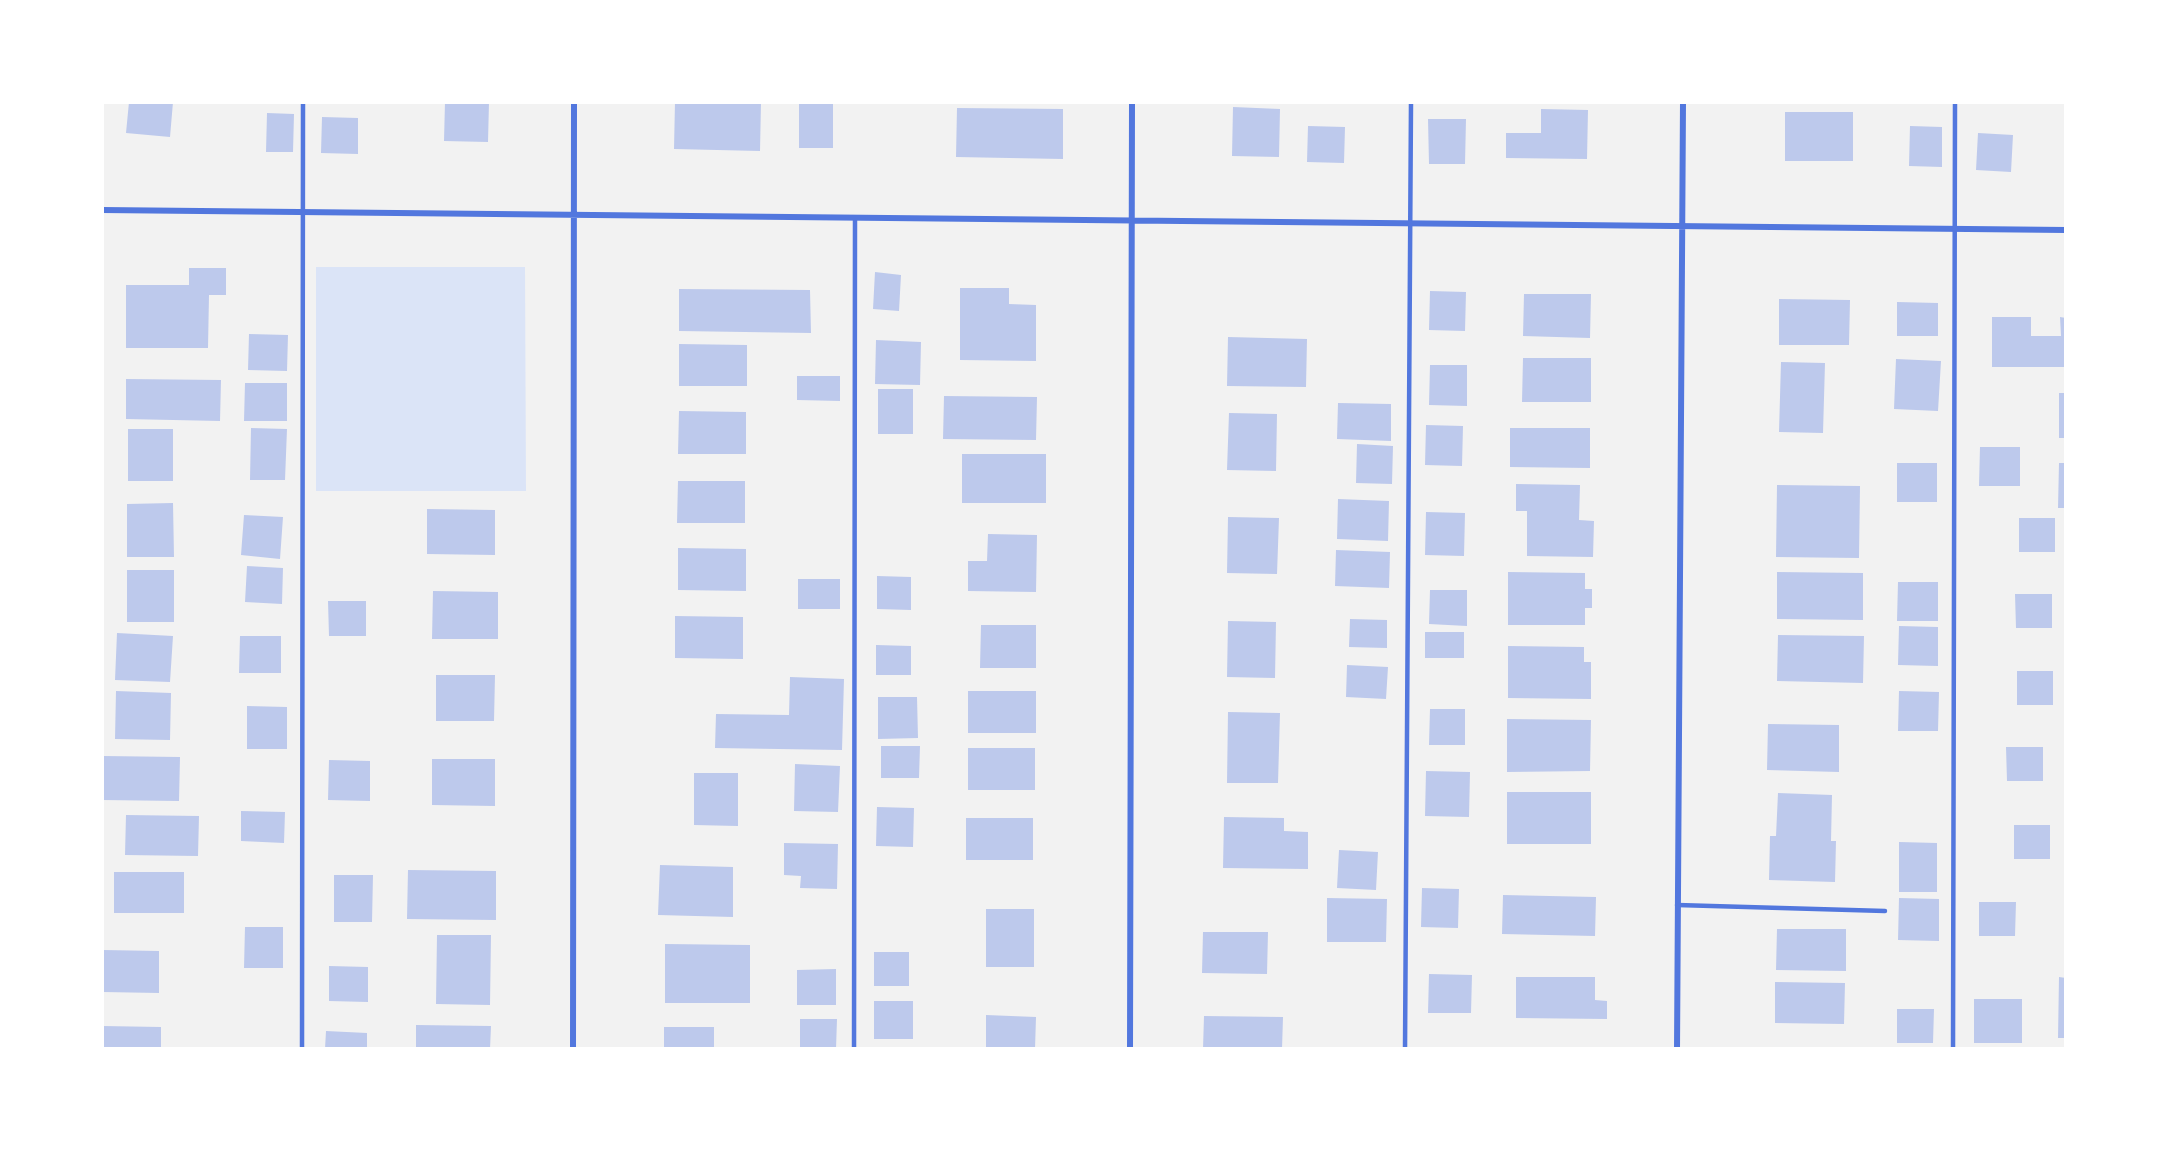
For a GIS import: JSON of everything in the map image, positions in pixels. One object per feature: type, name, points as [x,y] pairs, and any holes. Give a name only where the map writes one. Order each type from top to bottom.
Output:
[{"type":"street","points":[[573,1049],[574,102]]},
{"type":"street","points":[[1130,1049],[1132,102]]},
{"type":"street","points":[[1677,1049],[1683,102]]},
{"type":"street","points":[[102,210],[2066,230]]},
{"type":"lane","points":[[302,1049],[303,102]]},
{"type":"lane","points":[[1406,1049],[1411,102]]},
{"type":"lane","points":[[1953,1049],[1955,102]]},
{"type":"lane","points":[[854,1049],[855,218]]},
{"type":"lane","points":[[1677,905],[1885,911]]},
{"type":"shaded area","points":[[316,267],[525,267],[526,491],[316,491]]},
{"type":"building","points":[[129,102],[173,102],[170,137],[126,133]]},
{"type":"building","points":[[445,102],[489,102],[488,142],[444,141]]},
{"type":"building","points":[[675,102],[761,102],[760,151],[674,149]]},
{"type":"building","points":[[799,104],[833,104],[833,148],[799,148]]},
{"type":"building","points":[[1233,107],[1280,109],[1279,157],[1232,156]]},
{"type":"building","points":[[957,108],[1063,109],[1063,159],[956,157]]},
{"type":"building","points":[[1541,109],[1588,110],[1587,159],[1506,158],[1506,133],[1541,133]]},
{"type":"building","points":[[1785,112],[1853,112],[1853,161],[1785,161]]},
{"type":"building","points":[[267,113],[294,114],[293,152],[266,152]]},
{"type":"building","points":[[322,117],[358,118],[358,154],[321,153]]},
{"type":"building","points":[[1428,119],[1466,119],[1465,164],[1429,164]]},
{"type":"building","points":[[1308,126],[1345,127],[1344,163],[1307,162]]},
{"type":"building","points":[[1910,126],[1942,127],[1942,167],[1909,166]]},
{"type":"building","points":[[1978,133],[2013,135],[2011,172],[1976,170]]},
{"type":"building","points":[[189,268],[226,268],[226,295],[209,295],[208,348],[126,348],[126,285],[189,285]]},
{"type":"building","points":[[875,272],[901,275],[899,311],[873,309]]},
{"type":"building","points":[[960,288],[1009,288],[1009,304],[1036,305],[1036,361],[960,360]]},
{"type":"building","points":[[679,289],[810,290],[811,333],[679,331]]},
{"type":"building","points":[[1430,291],[1466,292],[1465,331],[1429,330]]},
{"type":"building","points":[[1524,294],[1591,294],[1590,338],[1523,336]]},
{"type":"building","points":[[1779,299],[1850,300],[1849,345],[1779,345]]},
{"type":"building","points":[[1897,302],[1938,303],[1938,336],[1897,336]]},
{"type":"building","points":[[1992,317],[2031,317],[2031,336],[2061,336],[2060,317],[2066,318],[2066,367],[1992,367]]},
{"type":"building","points":[[249,334],[288,335],[287,371],[248,370]]},
{"type":"building","points":[[1228,337],[1307,339],[1306,387],[1227,386]]},
{"type":"building","points":[[876,340],[921,342],[920,385],[875,384]]},
{"type":"building","points":[[679,344],[747,345],[747,386],[679,386]]},
{"type":"building","points":[[1523,358],[1591,358],[1591,402],[1522,402]]},
{"type":"building","points":[[1896,359],[1941,361],[1938,411],[1894,409]]},
{"type":"building","points":[[1781,362],[1825,363],[1823,433],[1779,432]]},
{"type":"building","points":[[1430,365],[1467,365],[1467,406],[1429,405]]},
{"type":"building","points":[[797,376],[840,376],[840,401],[797,400]]},
{"type":"building","points":[[126,379],[221,380],[220,421],[126,419]]},
{"type":"building","points":[[245,383],[287,383],[287,421],[244,421]]},
{"type":"building","points":[[878,389],[913,389],[913,434],[878,434]]},
{"type":"building","points":[[2059,393],[2066,393],[2066,438],[2059,438]]},
{"type":"building","points":[[944,396],[1037,397],[1036,440],[943,439]]},
{"type":"building","points":[[1338,403],[1391,404],[1391,441],[1337,439]]},
{"type":"building","points":[[679,411],[746,412],[746,454],[678,454]]},
{"type":"building","points":[[1229,413],[1277,414],[1276,471],[1227,470]]},
{"type":"building","points":[[1426,425],[1463,426],[1462,466],[1425,465]]},
{"type":"building","points":[[251,428],[287,429],[285,480],[250,480]]},
{"type":"building","points":[[1510,428],[1590,428],[1590,468],[1510,467]]},
{"type":"building","points":[[128,429],[173,429],[173,481],[128,481]]},
{"type":"building","points":[[1357,444],[1393,446],[1392,484],[1356,483]]},
{"type":"building","points":[[1980,447],[2020,447],[2020,486],[1979,486]]},
{"type":"building","points":[[962,454],[1046,454],[1046,503],[962,503]]},
{"type":"building","points":[[1897,463],[1937,463],[1937,502],[1897,502]]},
{"type":"building","points":[[2059,463],[2066,463],[2066,508],[2058,508]]},
{"type":"building","points":[[678,481],[745,481],[745,523],[677,523]]},
{"type":"building","points":[[1516,484],[1580,485],[1579,520],[1594,521],[1593,557],[1527,556],[1527,511],[1516,511]]},
{"type":"building","points":[[1777,485],[1860,486],[1859,558],[1776,557]]},
{"type":"building","points":[[1338,499],[1389,501],[1388,541],[1337,539]]},
{"type":"building","points":[[173,503],[174,557],[127,557],[127,504]]},
{"type":"building","points":[[427,509],[495,510],[495,555],[427,554]]},
{"type":"building","points":[[1426,512],[1465,513],[1464,556],[1425,555]]},
{"type":"building","points":[[244,515],[283,517],[280,559],[241,555]]},
{"type":"building","points":[[1228,517],[1279,518],[1277,574],[1227,573]]},
{"type":"building","points":[[2019,518],[2055,518],[2055,552],[2019,552]]},
{"type":"building","points":[[988,534],[1037,535],[1036,592],[968,591],[968,561],[987,561]]},
{"type":"building","points":[[678,548],[746,549],[746,591],[678,590]]},
{"type":"building","points":[[1336,550],[1390,552],[1389,588],[1335,586]]},
{"type":"building","points":[[247,566],[283,568],[282,604],[245,602]]},
{"type":"building","points":[[127,570],[174,570],[174,622],[127,622]]},
{"type":"building","points":[[1508,572],[1585,573],[1585,589],[1592,589],[1592,608],[1585,608],[1585,625],[1508,625]]},
{"type":"building","points":[[1777,572],[1863,573],[1863,620],[1777,619]]},
{"type":"building","points":[[877,576],[911,577],[911,610],[877,609]]},
{"type":"building","points":[[798,579],[840,579],[840,609],[798,609]]},
{"type":"building","points":[[1898,582],[1938,582],[1938,621],[1897,621]]},
{"type":"building","points":[[1430,590],[1467,590],[1467,626],[1429,624]]},
{"type":"building","points":[[433,591],[498,592],[498,639],[432,639]]},
{"type":"building","points":[[2015,594],[2052,594],[2052,628],[2016,628]]},
{"type":"building","points":[[328,601],[366,601],[366,636],[329,636]]},
{"type":"building","points":[[675,616],[743,617],[743,659],[675,658]]},
{"type":"building","points":[[1350,619],[1387,620],[1387,648],[1349,647]]},
{"type":"building","points":[[1228,621],[1276,622],[1275,678],[1227,677]]},
{"type":"building","points":[[981,625],[1036,625],[1036,668],[980,668]]},
{"type":"building","points":[[1899,626],[1938,627],[1938,666],[1898,665]]},
{"type":"building","points":[[1425,632],[1464,632],[1464,658],[1425,658]]},
{"type":"building","points":[[117,633],[173,636],[170,682],[115,680]]},
{"type":"building","points":[[1778,635],[1864,636],[1863,683],[1777,681]]},
{"type":"building","points":[[240,636],[281,636],[281,673],[239,673]]},
{"type":"building","points":[[876,645],[911,646],[911,675],[876,675]]},
{"type":"building","points":[[1508,646],[1584,647],[1584,662],[1591,662],[1591,699],[1508,698]]},
{"type":"building","points":[[1347,665],[1388,667],[1386,699],[1346,697]]},
{"type":"building","points":[[2017,671],[2053,671],[2053,705],[2017,705]]},
{"type":"building","points":[[436,675],[495,675],[494,721],[436,721]]},
{"type":"building","points":[[790,677],[844,679],[842,750],[715,748],[716,714],[789,715]]},
{"type":"building","points":[[116,691],[171,693],[170,740],[115,739]]},
{"type":"building","points":[[968,691],[1036,691],[1036,733],[968,733]]},
{"type":"building","points":[[1899,691],[1939,692],[1938,731],[1898,731]]},
{"type":"building","points":[[878,697],[917,697],[918,738],[878,739]]},
{"type":"building","points":[[247,706],[287,707],[287,749],[247,749]]},
{"type":"building","points":[[1430,709],[1465,709],[1465,745],[1429,745]]},
{"type":"building","points":[[1228,712],[1280,713],[1278,783],[1227,783]]},
{"type":"building","points":[[1507,719],[1591,720],[1590,771],[1507,772]]},
{"type":"building","points":[[1768,724],[1839,725],[1839,772],[1767,770]]},
{"type":"building","points":[[881,746],[920,746],[919,778],[881,778]]},
{"type":"building","points":[[2006,747],[2043,747],[2043,781],[2007,781]]},
{"type":"building","points":[[968,748],[1035,748],[1035,790],[968,790]]},
{"type":"building","points":[[103,756],[180,757],[179,801],[102,800]]},
{"type":"building","points":[[432,759],[495,759],[495,806],[432,805]]},
{"type":"building","points":[[329,760],[370,761],[370,801],[328,800]]},
{"type":"building","points":[[795,764],[840,766],[838,812],[794,811]]},
{"type":"building","points":[[1426,771],[1470,772],[1469,817],[1425,816]]},
{"type":"building","points":[[694,773],[738,773],[738,826],[694,825]]},
{"type":"building","points":[[1507,792],[1591,792],[1591,844],[1507,844]]},
{"type":"building","points":[[1778,793],[1832,795],[1831,841],[1836,841],[1835,882],[1769,880],[1770,836],[1776,836]]},
{"type":"building","points":[[877,807],[914,808],[913,847],[876,846]]},
{"type":"building","points":[[241,811],[285,812],[284,843],[241,841]]},
{"type":"building","points":[[126,815],[199,816],[198,856],[125,855]]},
{"type":"building","points":[[1224,817],[1284,818],[1284,831],[1308,832],[1308,869],[1223,868]]},
{"type":"building","points":[[966,818],[1033,818],[1033,860],[966,860]]},
{"type":"building","points":[[2014,825],[2050,825],[2050,859],[2014,859]]},
{"type":"building","points":[[1899,842],[1937,843],[1937,892],[1899,892]]},
{"type":"building","points":[[784,843],[838,844],[837,889],[800,888],[801,876],[784,875]]},
{"type":"building","points":[[1339,850],[1378,852],[1376,890],[1337,888]]},
{"type":"building","points":[[660,865],[733,867],[733,917],[658,915]]},
{"type":"building","points":[[408,870],[496,871],[496,920],[407,919]]},
{"type":"building","points":[[114,872],[184,872],[184,913],[114,913]]},
{"type":"building","points":[[334,875],[373,875],[372,922],[334,922]]},
{"type":"building","points":[[1422,888],[1459,889],[1458,928],[1421,927]]},
{"type":"building","points":[[1503,895],[1596,897],[1595,936],[1502,934]]},
{"type":"building","points":[[1327,898],[1387,899],[1386,942],[1327,942]]},
{"type":"building","points":[[1899,898],[1939,899],[1939,941],[1898,940]]},
{"type":"building","points":[[1979,902],[2016,902],[2015,936],[1979,936]]},
{"type":"building","points":[[986,909],[1034,909],[1034,967],[986,967]]},
{"type":"building","points":[[245,927],[283,927],[283,968],[244,968]]},
{"type":"building","points":[[1777,929],[1846,929],[1846,971],[1776,970]]},
{"type":"building","points":[[1203,932],[1268,932],[1267,974],[1202,973]]},
{"type":"building","points":[[437,935],[491,935],[490,1005],[436,1004]]},
{"type":"building","points":[[665,944],[750,945],[750,1003],[665,1003]]},
{"type":"building","points":[[103,950],[159,951],[159,993],[103,992]]},
{"type":"building","points":[[874,952],[909,952],[909,986],[874,986]]},
{"type":"building","points":[[329,966],[368,967],[368,1002],[329,1001]]},
{"type":"building","points":[[836,969],[836,1005],[797,1005],[797,970]]},
{"type":"building","points":[[1429,974],[1472,975],[1471,1013],[1428,1013]]},
{"type":"building","points":[[1516,977],[1595,977],[1595,1000],[1607,1001],[1607,1019],[1516,1018]]},
{"type":"building","points":[[2059,977],[2066,978],[2066,1038],[2058,1038]]},
{"type":"building","points":[[1775,982],[1845,983],[1844,1024],[1775,1023]]},
{"type":"building","points":[[1974,999],[2022,999],[2022,1043],[1974,1043]]},
{"type":"building","points":[[874,1001],[913,1001],[913,1039],[874,1039]]},
{"type":"building","points":[[1897,1009],[1934,1009],[1933,1043],[1897,1043]]},
{"type":"building","points":[[986,1015],[1036,1017],[1035,1049],[986,1049]]},
{"type":"building","points":[[1204,1016],[1283,1017],[1282,1049],[1203,1049]]},
{"type":"building","points":[[800,1019],[837,1019],[836,1049],[800,1049]]},
{"type":"building","points":[[416,1025],[491,1026],[490,1049],[416,1049]]},
{"type":"building","points":[[102,1026],[161,1027],[161,1049],[102,1049]]},
{"type":"building","points":[[664,1027],[714,1027],[714,1049],[664,1049]]},
{"type":"building","points":[[326,1031],[367,1033],[367,1049],[325,1049]]}]
